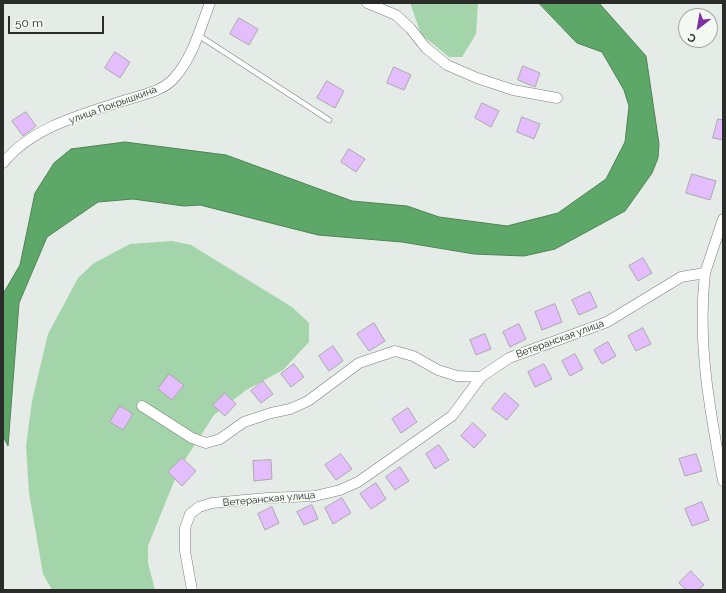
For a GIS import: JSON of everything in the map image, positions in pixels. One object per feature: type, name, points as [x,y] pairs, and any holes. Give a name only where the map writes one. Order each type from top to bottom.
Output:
[{"type":"street","name":"улица Покрышкина","points":[[3,163],[14,149],[39,133],[86,113],[156,91],[174,79],[188,61],[210,3]]},
{"type":"street","points":[[367,3],[396,15],[410,28],[426,48],[447,64],[477,78],[513,90],[557,98]]},
{"type":"street","points":[[723,219],[705,273],[702,304],[703,350],[709,411],[723,481]]},
{"type":"street","name":"Ветеранская улица","points":[[192,590],[185,551],[185,528],[190,514],[199,507],[212,503],[267,498],[315,496],[346,488],[358,482],[452,416],[481,377],[509,358],[607,322],[681,278],[705,273]]},
{"type":"street","points":[[142,406],[192,438],[206,443],[220,439],[244,422],[271,413],[290,409],[308,401],[332,382],[360,364],[395,351],[413,356],[438,370],[458,376],[481,377]]},
{"type":"lane","points":[[197,35],[329,120]]},
{"type":"shaded area","points":[[410,3],[478,3],[476,34],[462,57],[449,57],[421,34]]},
{"type":"shaded area","points":[[539,3],[599,3],[646,56],[659,144],[658,158],[652,173],[625,211],[555,249],[524,256],[474,254],[402,242],[318,235],[200,205],[184,206],[133,199],[98,202],[47,237],[19,303],[8,446],[3,436],[3,294],[20,265],[35,193],[54,163],[71,149],[125,142],[226,155],[352,201],[407,206],[439,217],[507,226],[558,213],[606,179],[625,142],[629,106],[624,90],[602,52],[577,43]]},
{"type":"shaded area","points":[[172,241],[191,245],[292,307],[309,323],[309,342],[283,370],[246,390],[214,415],[179,469],[148,546],[148,563],[155,590],[52,590],[43,574],[29,493],[26,446],[32,401],[48,334],[78,278],[94,263],[130,244]]},
{"type":"building","points":[[239,18],[258,29],[249,45],[230,34]]},
{"type":"building","points":[[115,52],[130,62],[120,78],[105,68]]},
{"type":"building","points":[[523,66],[540,73],[535,87],[518,80]]},
{"type":"building","points":[[394,67],[411,75],[404,90],[387,83]]},
{"type":"building","points":[[327,81],[344,91],[335,108],[317,98]]},
{"type":"building","points":[[482,103],[499,111],[491,127],[475,118]]},
{"type":"building","points":[[26,112],[36,126],[23,136],[12,121]]},
{"type":"building","points":[[522,117],[540,124],[534,139],[517,132]]},
{"type":"building","points":[[718,119],[723,120],[723,140],[713,138]]},
{"type":"building","points":[[349,149],[365,159],[356,172],[341,162]]},
{"type":"building","points":[[692,174],[716,181],[710,200],[686,193]]},
{"type":"building","points":[[643,258],[652,273],[638,281],[629,266]]},
{"type":"building","points":[[590,292],[597,307],[579,315],[572,300]]},
{"type":"building","points":[[555,304],[562,322],[542,330],[535,312]]},
{"type":"building","points":[[374,323],[385,341],[369,351],[357,334]]},
{"type":"building","points":[[519,324],[526,339],[510,347],[503,332]]},
{"type":"building","points":[[643,328],[651,344],[636,351],[628,336]]},
{"type":"building","points":[[485,334],[491,349],[476,355],[470,340]]},
{"type":"building","points":[[608,342],[616,356],[602,364],[594,350]]},
{"type":"building","points":[[333,346],[343,361],[329,371],[319,356]]},
{"type":"building","points":[[575,354],[583,369],[570,376],[562,361]]},
{"type":"building","points":[[294,364],[304,377],[291,387],[281,374]]},
{"type":"building","points":[[544,364],[552,379],[535,387],[528,372]]},
{"type":"building","points":[[169,374],[184,385],[172,400],[158,389]]},
{"type":"building","points":[[263,381],[273,394],[261,403],[251,391]]},
{"type":"building","points":[[225,393],[236,404],[225,416],[213,405]]},
{"type":"building","points":[[505,393],[519,405],[507,420],[492,409]]},
{"type":"building","points":[[120,406],[133,414],[123,430],[110,422]]},
{"type":"building","points":[[408,408],[417,422],[401,433],[392,419]]},
{"type":"building","points":[[473,423],[486,435],[474,448],[461,436]]},
{"type":"building","points":[[439,445],[449,460],[435,469],[426,454]]},
{"type":"building","points":[[341,454],[352,469],[336,480],[325,465]]},
{"type":"building","points":[[696,454],[702,471],[685,476],[679,459]]},
{"type":"building","points":[[182,458],[196,471],[182,486],[168,472]]},
{"type":"building","points":[[271,460],[272,479],[254,481],[253,461]]},
{"type":"building","points":[[400,467],[409,481],[395,490],[386,477]]},
{"type":"building","points":[[376,483],[386,499],[371,509],[360,494]]},
{"type":"building","points":[[342,498],[351,513],[333,524],[325,508]]},
{"type":"building","points":[[702,502],[709,520],[692,526],[685,509]]},
{"type":"building","points":[[312,505],[318,519],[304,525],[297,512]]},
{"type":"building","points":[[272,507],[279,523],[265,530],[258,514]]},
{"type":"building","points":[[691,571],[704,585],[698,590],[686,590],[679,583]]}]
